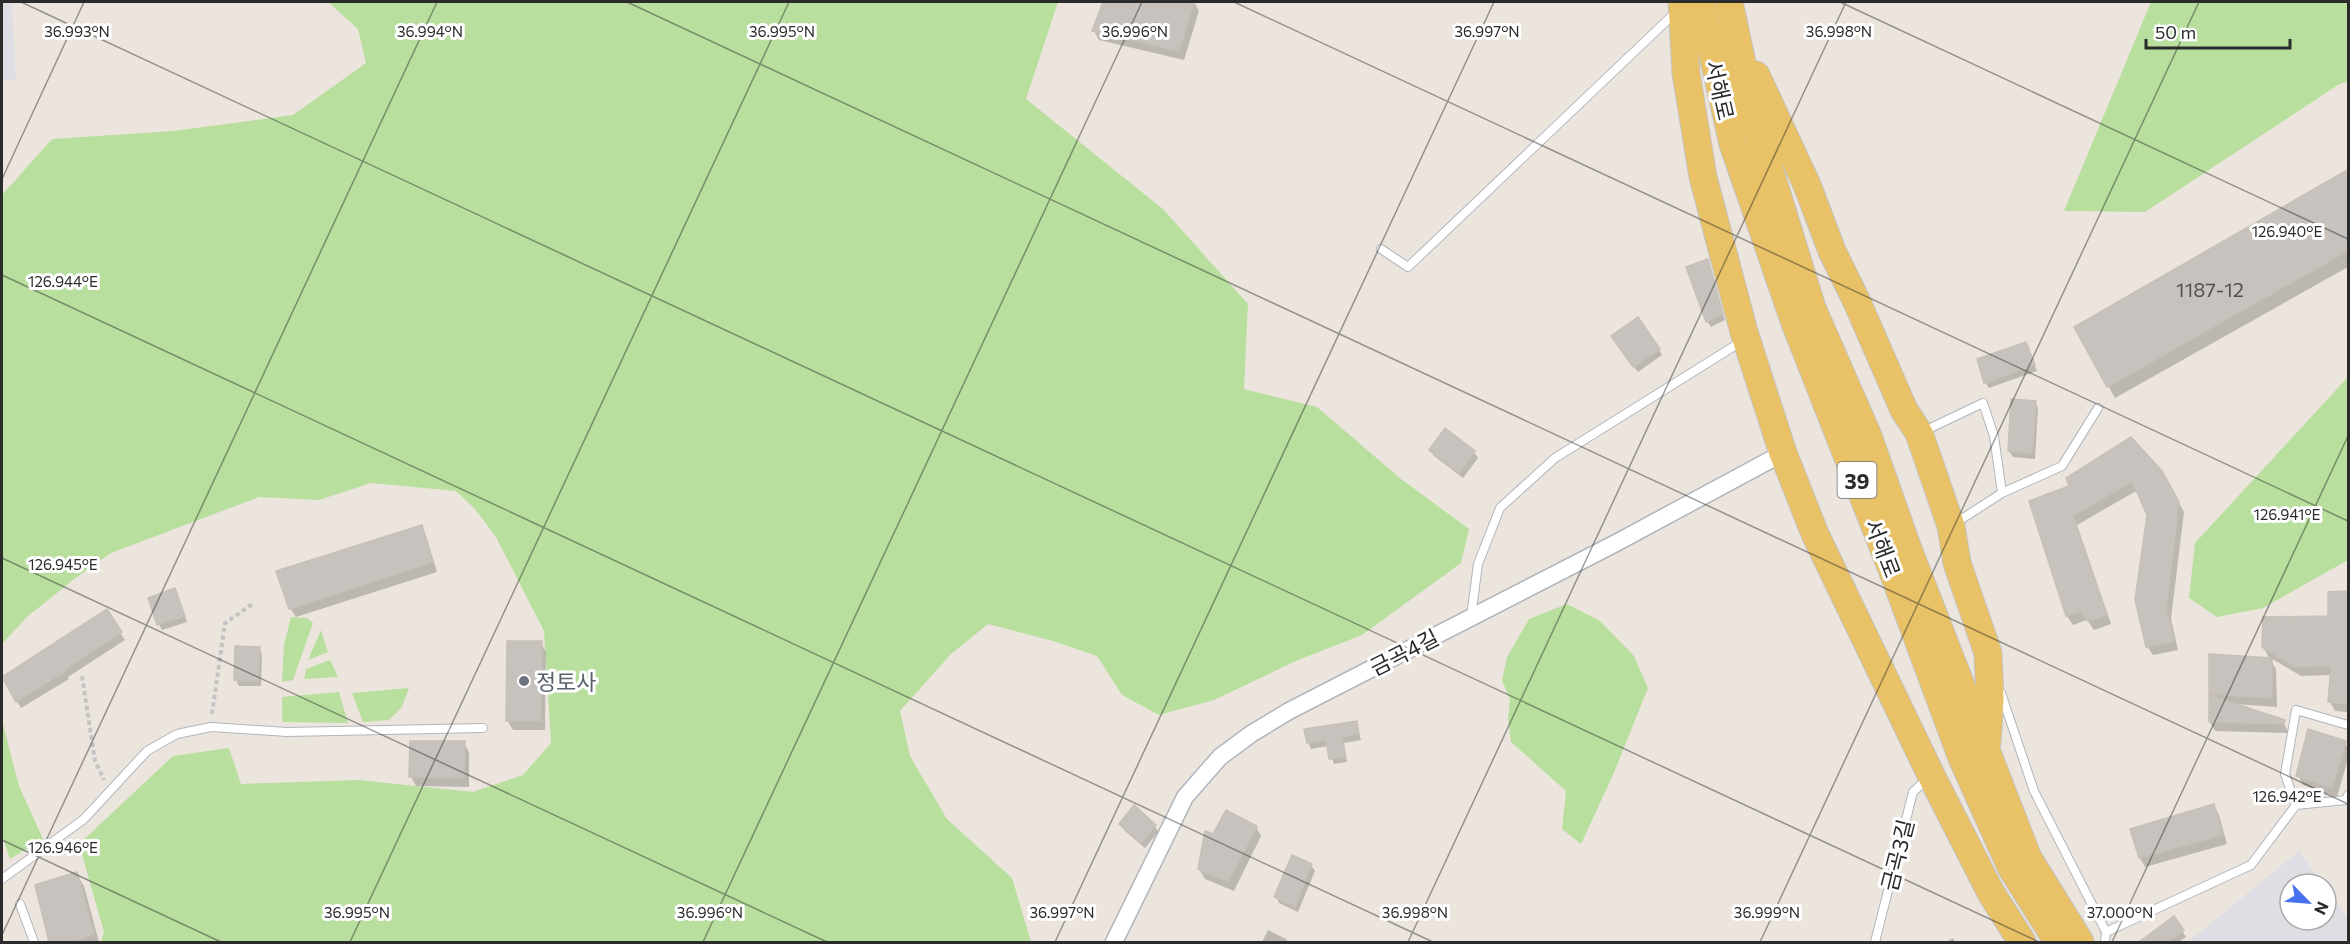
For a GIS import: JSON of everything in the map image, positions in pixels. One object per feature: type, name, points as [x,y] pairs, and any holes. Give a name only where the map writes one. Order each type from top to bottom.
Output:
[{"type":"main road","name":"서해로","points":[[1729,2],[1754,119],[1812,308],[1868,435],[1908,549],[2028,858],[2080,942]]},
{"type":"main road","name":"서해로","points":[[1688,3],[1733,144],[1795,323],[1893,572],[1962,758],[2011,867],[2058,942]]},
{"type":"main road","points":[[1688,3],[1686,73],[1703,177],[1746,339],[1783,453],[1815,534],[1931,775],[1990,893],[2022,942]]},
{"type":"main road","points":[[1737,36],[1807,185],[1832,251],[1904,410],[1919,433],[1951,526],[1957,563],[1988,653],[1990,699],[1986,751]]},
{"type":"street","name":"금곡4길","points":[[1114,942],[1185,797],[1220,757],[1251,734],[1288,711],[1783,453]]},
{"type":"lane","points":[[1381,249],[1408,267],[1688,3]]},
{"type":"lane","points":[[1471,617],[1478,564],[1500,508],[1556,458],[1746,339]]},
{"type":"lane","points":[[1919,433],[1983,403],[1994,436],[2002,493]]},
{"type":"lane","points":[[1951,526],[2002,493],[2062,466],[2098,408]]},
{"type":"lane","points":[[1988,653],[2034,791],[2106,932],[2105,942]]},
{"type":"lane","points":[[2296,805],[2285,774],[2296,710],[2349,725]]},
{"type":"lane","points":[[2,879],[84,819],[147,752],[177,734],[211,727],[287,732],[483,728]]},
{"type":"lane","name":"금곡3길","points":[[1875,942],[1912,792],[1931,775]]},
{"type":"lane","points":[[2106,932],[2251,865],[2296,805],[2346,800],[2349,795]]},
{"type":"lane","points":[[20,904],[34,942]]},
{"type":"path","points":[[211,727],[225,623],[254,603]]},
{"type":"path","points":[[82,676],[95,762],[109,791]]},
{"type":"shaded area","points":[[2,2],[12,2],[16,80],[2,81]]},
{"type":"shaded area","points":[[2299,851],[2314,872],[2278,872],[2278,932],[2338,932],[2338,905],[2348,919],[2348,942],[2188,942]]},
{"type":"green space","points":[[328,2],[1058,2],[1026,99],[1163,209],[1248,304],[1244,389],[1317,407],[1401,479],[1469,529],[1461,563],[1362,635],[1298,660],[1214,700],[1159,715],[1122,695],[1097,656],[1053,641],[988,624],[951,654],[900,711],[910,756],[947,819],[1012,878],[1031,942],[101,942],[104,932],[79,844],[173,756],[229,748],[241,784],[359,780],[473,792],[523,775],[551,743],[544,631],[496,537],[475,509],[456,491],[371,483],[319,500],[259,497],[111,553],[27,617],[2,644],[2,195],[52,139],[173,131],[293,115],[366,63],[358,29]]},
{"type":"green space","points":[[2151,2],[2348,2],[2348,81],[2338,85],[2145,212],[2064,211]]},
{"type":"green space","points":[[2348,377],[2348,560],[2263,608],[2217,617],[2189,598],[2195,543]]},
{"type":"green space","points":[[1567,604],[1600,621],[1634,656],[1648,688],[1613,775],[1581,844],[1562,829],[1566,791],[1511,742],[1508,719],[1510,700],[1502,680],[1507,657],[1529,619]]},
{"type":"green space","points":[[291,617],[307,618],[313,623],[293,680],[282,682],[284,645]]},
{"type":"green space","points":[[321,630],[328,652],[308,660]]},
{"type":"green space","points":[[330,660],[338,677],[304,679],[306,669]]},
{"type":"green space","points":[[409,688],[402,707],[389,720],[363,722],[352,693]]},
{"type":"green space","points":[[339,692],[348,723],[282,722],[282,697]]},
{"type":"green space","points":[[2,720],[19,786],[43,839],[10,859],[2,835]]},
{"type":"building","points":[[1103,2],[1194,2],[1179,51],[1092,31]]},
{"type":"building","points":[[2349,169],[2349,250],[2107,387],[2074,327]]},
{"type":"building","points":[[1708,259],[1723,314],[1706,322],[1686,267]]},
{"type":"building","points":[[1638,317],[1660,349],[1633,367],[1611,336]]},
{"type":"building","points":[[2026,342],[2035,365],[1984,383],[1977,359]]},
{"type":"building","points":[[2011,399],[2036,401],[2032,453],[2008,451]]},
{"type":"building","points":[[1445,428],[1475,451],[1459,473],[1429,450]]},
{"type":"building","points":[[2131,437],[2162,471],[2179,502],[2166,608],[2174,641],[2146,647],[2135,600],[2147,515],[2132,481],[2073,516],[2107,615],[2088,621],[2081,611],[2066,616],[2029,501],[2069,486],[2066,478]]},
{"type":"building","points":[[422,525],[433,562],[289,609],[276,571]]},
{"type":"building","points":[[175,588],[185,616],[157,625],[148,598]]},
{"type":"building","points":[[2349,591],[2349,704],[2328,702],[2331,666],[2295,667],[2262,647],[2263,617],[2328,616],[2328,592]]},
{"type":"building","points":[[107,609],[122,632],[16,702],[2,677]]},
{"type":"building","name":"정토사","points":[[507,641],[542,641],[541,721],[506,721]]},
{"type":"building","points":[[235,646],[260,647],[258,681],[234,680]]},
{"type":"building","points":[[2209,654],[2272,658],[2272,698],[2209,694]]},
{"type":"building","points":[[2209,695],[2285,720],[2284,724],[2209,722]]},
{"type":"building","points":[[1357,721],[1359,734],[1342,737],[1345,757],[1329,759],[1326,740],[1307,743],[1304,729]]},
{"type":"building","points":[[2308,729],[2346,741],[2332,788],[2296,776]]},
{"type":"building","points":[[410,741],[465,741],[464,778],[409,777]]},
{"type":"building","points":[[2214,804],[2223,835],[2139,858],[2130,829]]},
{"type":"building","points":[[1134,805],[1156,825],[1141,843],[1119,824]]},
{"type":"building","points":[[1226,810],[1257,826],[1228,882],[1198,869],[1205,831],[1213,834]]},
{"type":"building","points":[[1292,855],[1312,864],[1295,907],[1274,897]]},
{"type":"building","points":[[77,872],[94,934],[73,942],[49,942],[35,885]]},
{"type":"building","points":[[2174,916],[2184,930],[2168,942],[2139,942]]},
{"type":"place","name":"정토사","points":[[524,681]]}]
